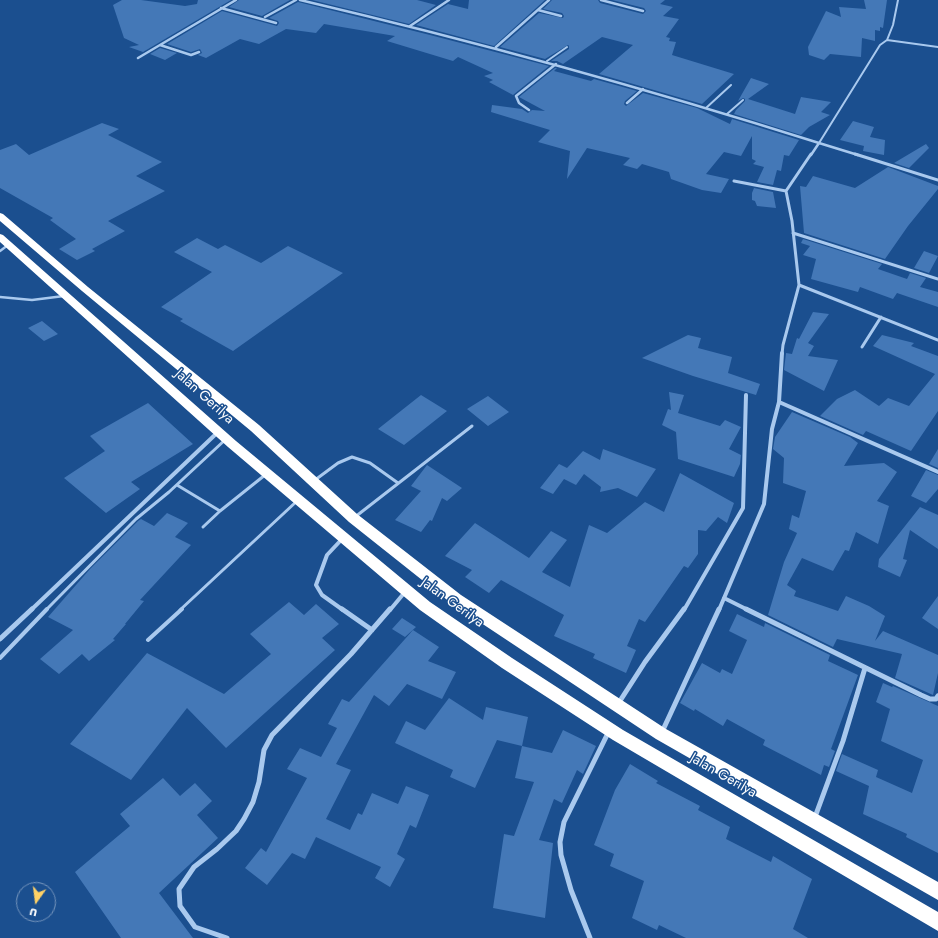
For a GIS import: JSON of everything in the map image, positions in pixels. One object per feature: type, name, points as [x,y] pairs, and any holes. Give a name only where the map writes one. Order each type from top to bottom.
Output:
[{"type":"highway","name":"Jalan Gerilya","points":[[0,216],[84,288],[255,428],[353,518],[456,598],[656,731],[938,891]]},
{"type":"highway","name":"Jalan Gerilya","points":[[3,244],[266,474],[426,606],[501,658],[643,750],[938,922]]},
{"type":"highway","points":[[64,296],[84,288]]},
{"type":"street","points":[[138,58],[236,0]]},
{"type":"street","points":[[265,17],[296,0]]},
{"type":"street","points":[[300,0],[496,47],[547,61],[727,114],[938,180]]},
{"type":"street","points":[[311,2],[317,0]]},
{"type":"street","points":[[410,26],[449,0]]},
{"type":"street","points":[[496,47],[549,0]]},
{"type":"street","points":[[601,0],[643,11]]},
{"type":"street","points":[[221,8],[276,23]]},
{"type":"street","points":[[538,10],[561,16]]},
{"type":"street","points":[[160,45],[191,55],[200,52]]},
{"type":"street","points":[[529,110],[518,104],[516,96],[556,64]]},
{"type":"street","points":[[627,103],[643,89]]},
{"type":"street","points":[[656,731],[724,598],[764,504],[772,429],[779,402],[783,345],[799,285],[786,191],[819,143]]},
{"type":"street","points":[[734,181],[786,191]]},
{"type":"street","points":[[793,233],[938,279]]},
{"type":"street","points":[[799,285],[938,340]]},
{"type":"street","points":[[862,347],[881,317]]},
{"type":"street","points":[[620,708],[645,662],[688,604],[743,508],[746,395]]},
{"type":"street","points":[[779,402],[938,472]]},
{"type":"street","points":[[0,639],[222,435]]},
{"type":"street","points":[[343,538],[327,555],[316,585],[322,595],[372,630]]},
{"type":"street","points":[[227,938],[195,927],[180,906],[179,890],[194,867],[222,844],[244,820],[253,802],[264,750],[272,735],[352,654],[406,590]]},
{"type":"street","points":[[724,598],[930,699],[936,699],[938,696]]},
{"type":"street","points":[[814,820],[843,741],[865,668]]},
{"type":"street","points":[[590,938],[571,890],[561,854],[560,842],[564,822],[614,732]]},
{"type":"lane","points":[[819,143],[880,45],[887,40],[893,25],[898,0]]},
{"type":"lane","points":[[887,40],[938,47]]},
{"type":"lane","points":[[547,61],[567,47]]},
{"type":"lane","points":[[706,108],[731,85]]},
{"type":"lane","points":[[727,114],[742,100]]},
{"type":"lane","points":[[0,297],[23,300],[51,299],[64,296]]},
{"type":"lane","points":[[353,518],[472,426]]},
{"type":"lane","points":[[0,658],[136,519],[177,484],[222,435]]},
{"type":"lane","points":[[313,481],[336,464],[352,457],[361,458],[398,483]]},
{"type":"lane","points":[[203,526],[266,474]]},
{"type":"lane","points":[[177,484],[220,511]]},
{"type":"lane","points":[[148,640],[298,500]]},
{"type":"building","points":[[122,0],[141,0],[185,6],[197,4],[198,0],[231,0],[143,52],[129,47],[139,45],[124,38],[113,5]]},
{"type":"building","points":[[239,0],[290,0],[262,16],[229,7]]},
{"type":"building","points":[[312,0],[417,0],[436,5],[409,24]]},
{"type":"building","points":[[469,0],[545,0],[494,46],[416,25],[448,4],[468,9]]},
{"type":"building","points":[[552,0],[598,0],[600,3],[643,14],[646,11],[644,8],[612,0],[665,0],[660,4],[673,7],[663,16],[679,19],[666,37],[670,38],[669,41],[676,42],[672,55],[734,74],[702,104],[599,74],[633,45],[602,37],[563,64],[557,61],[551,61],[569,49],[568,45],[545,59],[500,47],[539,13],[563,18],[564,16],[562,13],[543,9]]},
{"type":"building","points":[[864,0],[887,0],[883,28],[880,27],[880,31],[875,30],[875,41],[862,38],[861,57],[830,54],[824,60],[809,55],[808,47],[826,11],[841,17],[839,7],[866,9]]},
{"type":"building","points":[[298,2],[549,66],[513,95],[489,82],[493,80],[484,76],[493,73],[458,57],[453,61],[387,41],[395,36],[324,24],[316,33],[286,29],[259,44],[240,39],[206,58],[198,55],[202,53],[200,49],[191,52],[167,44],[222,11],[277,26],[279,23],[278,21],[269,18]]},
{"type":"building","points":[[160,48],[177,53],[165,60],[150,54]]},
{"type":"building","points":[[555,68],[557,68],[554,71],[591,81],[594,79],[637,91],[625,101],[624,104],[626,106],[643,93],[697,108],[730,124],[732,119],[799,140],[789,156],[784,155],[781,171],[777,170],[773,185],[757,182],[764,167],[753,164],[756,161],[752,159],[752,136],[741,156],[724,152],[706,174],[729,179],[721,193],[702,190],[671,179],[669,172],[642,164],[637,169],[623,165],[630,158],[587,148],[567,179],[570,151],[538,142],[550,130],[491,112],[492,105],[522,109],[528,113],[532,110],[545,111],[519,97]]},
{"type":"building","points":[[751,78],[769,84],[748,99],[795,114],[801,97],[831,102],[821,112],[830,115],[809,127],[801,135],[734,114],[745,101],[743,98],[738,101]]},
{"type":"building","points":[[853,121],[874,127],[870,137],[885,140],[884,155],[863,151],[864,146],[840,140]]},
{"type":"building","points":[[102,123],[119,129],[108,135],[162,162],[136,176],[165,191],[108,221],[125,231],[92,249],[95,251],[77,260],[59,249],[76,239],[50,220],[53,218],[0,188],[0,150],[16,144],[29,155]]},
{"type":"building","points":[[926,144],[929,148],[909,168],[894,163]]},
{"type":"building","points":[[888,167],[938,186],[938,189],[908,226],[885,259],[804,233],[800,186],[806,187],[813,176],[855,188]]},
{"type":"building","points":[[754,188],[773,192],[776,208],[757,206],[755,201],[752,200]]},
{"type":"building","points":[[197,238],[218,249],[225,245],[261,263],[288,246],[343,273],[233,351],[180,321],[183,319],[161,307],[212,272],[174,252]]},
{"type":"building","points":[[803,239],[882,264],[878,269],[907,279],[910,273],[926,278],[920,287],[938,292],[938,307],[897,293],[893,299],[860,287],[858,292],[811,279],[816,259],[803,255],[810,246],[801,243]]},
{"type":"building","points":[[924,251],[938,256],[929,273],[914,268]]},
{"type":"building","points":[[813,312],[829,314],[808,343],[814,346],[808,356],[838,360],[824,391],[784,370],[786,353],[792,354],[797,338],[799,339]]},
{"type":"building","points":[[42,321],[58,334],[44,341],[28,328]]},
{"type":"building","points":[[688,335],[701,338],[698,348],[732,357],[728,373],[760,384],[756,395],[693,376],[642,358]]},
{"type":"building","points":[[882,335],[914,343],[911,346],[938,356],[938,411],[911,451],[866,431],[863,435],[820,416],[837,399],[855,390],[879,406],[888,398],[909,406],[935,374],[873,346]]},
{"type":"building","points":[[669,392],[684,395],[678,413],[720,426],[725,420],[741,427],[729,449],[741,455],[740,464],[734,477],[678,459],[676,432],[662,425],[668,409],[671,410]]},
{"type":"building","points":[[421,395],[447,411],[404,445],[378,429]]},
{"type":"building","points":[[488,396],[509,412],[488,426],[467,409]]},
{"type":"building","points":[[148,403],[193,444],[131,482],[140,489],[106,513],[64,478],[105,451],[90,436]]},
{"type":"building","points":[[792,412],[850,437],[858,443],[844,466],[884,463],[897,472],[877,501],[889,506],[878,544],[856,532],[849,551],[845,550],[833,571],[802,558],[787,585],[796,591],[794,596],[838,611],[846,596],[869,606],[885,616],[875,641],[883,631],[938,655],[938,673],[933,695],[895,678],[902,654],[837,639],[833,647],[768,615],[784,562],[797,533],[789,529],[792,515],[799,518],[806,491],[783,483],[784,458],[773,449],[775,437]]},
{"type":"building","points":[[603,449],[656,469],[637,497],[618,488],[600,492],[601,487],[584,474],[576,485],[564,479],[553,494],[540,488],[559,464],[567,468],[583,451],[600,460]]},
{"type":"building","points":[[938,449],[938,468],[929,464]]},
{"type":"building","points":[[427,465],[462,488],[447,501],[442,498],[432,521],[430,520],[421,532],[395,520],[421,491],[411,486]]},
{"type":"building","points":[[926,470],[938,475],[938,489],[926,503],[911,496]]},
{"type":"building","points":[[680,473],[734,503],[727,523],[718,517],[706,531],[698,530],[698,554],[688,568],[684,566],[645,622],[639,619],[627,646],[636,650],[626,673],[593,658],[595,654],[554,636],[564,615],[501,580],[489,593],[465,577],[472,570],[445,556],[475,523],[529,558],[551,531],[567,540],[542,572],[570,587],[589,525],[607,533],[645,502],[664,512]]},
{"type":"building","points":[[920,507],[938,515],[938,549],[910,530],[903,559],[907,560],[900,577],[878,567],[879,559]]},
{"type":"building","points":[[167,513],[188,523],[175,537],[191,545],[140,600],[144,601],[113,639],[115,640],[89,661],[82,654],[59,674],[40,659],[73,630],[48,617],[90,569],[138,521],[141,519],[154,526]]},
{"type":"building","points":[[938,596],[938,629],[922,618]]},
{"type":"building","points":[[289,602],[304,615],[316,604],[339,624],[322,638],[335,650],[226,748],[187,708],[131,780],[70,744],[147,653],[224,694],[271,654],[250,634]]},
{"type":"building","points":[[737,614],[764,627],[765,623],[830,655],[828,661],[858,675],[831,749],[835,751],[829,767],[824,765],[821,775],[763,745],[765,740],[727,719],[723,726],[695,709],[694,711],[680,703],[702,663],[720,673],[722,669],[732,674],[747,640],[729,631]]},
{"type":"building","points":[[402,618],[416,627],[405,637],[392,629]]},
{"type":"building","points":[[413,630],[439,647],[428,661],[456,672],[442,699],[407,684],[389,706],[374,695],[336,764],[351,770],[326,819],[350,830],[358,813],[362,815],[372,793],[398,804],[406,786],[429,795],[416,828],[410,825],[397,854],[405,859],[390,887],[375,878],[381,867],[316,837],[305,859],[292,853],[267,885],[245,868],[261,848],[266,852],[307,778],[287,769],[300,748],[321,757],[337,728],[328,724],[342,699],[349,702]]},
{"type":"building","points":[[883,683],[938,706],[938,853],[906,837],[907,834],[863,814],[869,786],[836,771],[842,754],[878,770],[876,777],[912,793],[923,760],[881,741],[890,709],[876,702]]},
{"type":"building","points":[[449,698],[483,720],[486,707],[528,717],[522,746],[497,740],[475,788],[450,777],[453,770],[395,743],[406,721],[425,730]]},
{"type":"building","points":[[563,730],[596,746],[583,774],[577,770],[562,803],[554,799],[539,840],[553,843],[545,918],[493,908],[504,834],[514,836],[534,782],[515,778],[522,746],[552,753]]},
{"type":"building","points":[[630,764],[658,781],[656,783],[700,806],[698,810],[730,827],[726,839],[771,862],[773,856],[812,879],[793,929],[808,938],[686,938],[659,925],[657,930],[632,918],[644,881],[610,866],[614,854],[594,845],[615,790]]},
{"type":"building","points":[[163,778],[180,796],[195,783],[212,801],[197,815],[218,838],[159,893],[193,938],[121,938],[75,872],[130,826],[120,814]]}]
